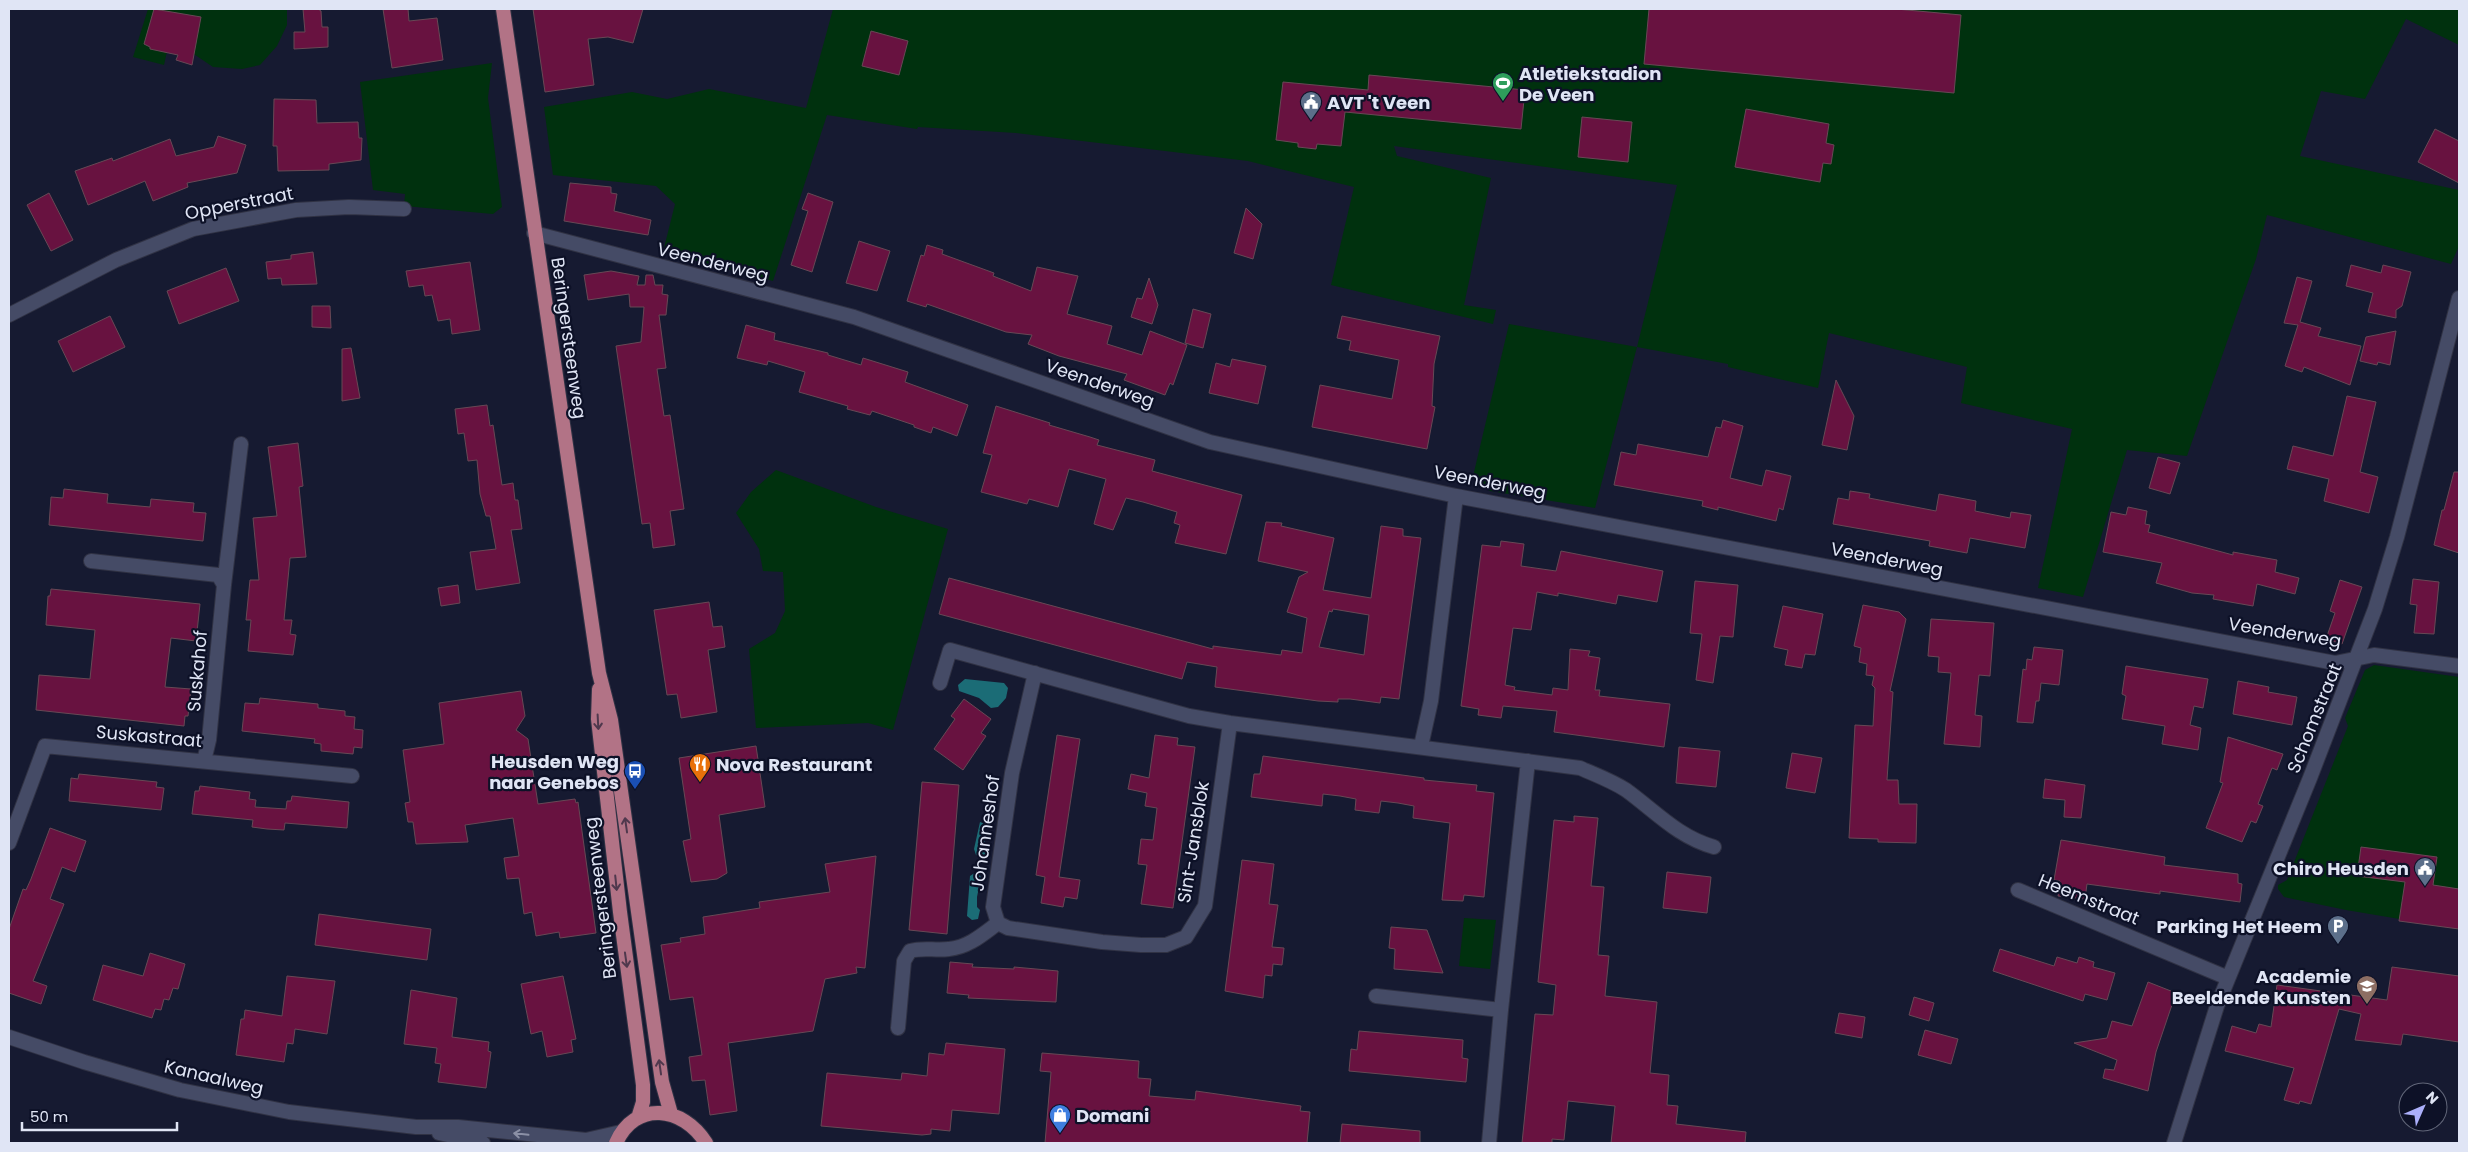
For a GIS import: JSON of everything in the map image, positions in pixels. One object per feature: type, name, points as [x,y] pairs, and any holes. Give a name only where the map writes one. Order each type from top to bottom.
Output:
[{"type":"main road","name":"Beringersteenweg","points":[[502,9],[599,673],[611,720],[662,1082],[671,1114]]},
{"type":"main road","name":"Beringersteenweg","points":[[599,673],[598,719],[620,912],[643,1084],[642,1102],[638,1118]]},
{"type":"main road","points":[[618,1138],[638,1118],[654,1113],[671,1114],[686,1120],[698,1130],[706,1143]]},
{"type":"street","name":"Opperstraat","points":[[9,315],[116,260],[193,229],[296,210],[350,207],[404,209]]},
{"type":"street","name":"Veenderweg","points":[[534,233],[854,317],[1210,442],[1456,496],[2335,663],[2374,655],[2459,666]]},
{"type":"street","name":"Schomstraat","points":[[2174,1143],[2217,1006],[2357,659],[2397,537],[2459,298]]},
{"type":"street","name":"Suskahof","points":[[204,760],[209,740],[224,585],[241,444]]},
{"type":"street","points":[[1421,746],[1430,701],[1456,496]]},
{"type":"street","points":[[91,561],[218,575],[224,585]]},
{"type":"street","points":[[940,683],[950,650],[1189,716],[1230,723],[1421,746],[1580,768],[1626,790],[1669,825],[1689,837],[1714,847]]},
{"type":"street","name":"Johanneshof","points":[[998,923],[992,907],[1012,773],[1035,673]]},
{"type":"street","name":"Sint-Jansblok","points":[[998,923],[1008,928],[1102,942],[1141,945],[1166,945],[1186,937],[1197,922],[1205,906],[1230,723]]},
{"type":"street","name":"Suskastraat","points":[[9,843],[45,746],[204,760],[352,776]]},
{"type":"street","points":[[1489,1143],[1501,1010],[1528,761]]},
{"type":"street","name":"Heemstraat","points":[[2018,890],[2228,978]]},
{"type":"street","points":[[898,1028],[904,961],[910,951],[921,948],[948,950],[966,946],[998,923]]},
{"type":"street","points":[[1376,996],[1501,1010]]},
{"type":"street","name":"Kanaalweg","points":[[9,1037],[84,1062],[180,1090],[289,1112],[416,1127],[483,1143]]},
{"type":"street","name":"Kanaalweg","points":[[416,1127],[458,1127],[586,1140],[618,1138]]},
{"type":"shaded area","points":[[148,9],[287,9],[287,25],[277,46],[260,65],[242,69],[213,67],[170,38],[164,65],[133,57]]},
{"type":"shaded area","points":[[833,9],[2459,9],[2459,45],[2406,19],[2365,99],[2321,91],[2300,156],[2459,190],[2459,246],[2451,264],[2267,215],[2256,259],[2187,456],[2127,450],[2083,597],[2038,588],[2072,429],[1961,403],[1967,367],[1829,333],[1818,388],[1728,367],[1728,364],[1637,347],[1677,185],[1394,146],[1397,156],[1491,178],[1464,305],[1496,310],[1493,324],[1331,285],[1354,187],[1248,161],[1016,133],[918,127],[917,129],[827,115],[773,281],[663,252],[675,204],[656,186],[553,175],[544,107],[632,92],[667,99],[709,89],[806,108]]},
{"type":"shaded area","points":[[492,63],[488,98],[502,207],[493,214],[404,206],[405,194],[373,190],[360,82]]},
{"type":"shaded area","points":[[1509,324],[1637,347],[1595,508],[1490,491],[1477,485],[1474,472]]},
{"type":"shaded area","points":[[776,470],[876,507],[948,529],[893,730],[868,723],[756,728],[749,649],[775,633],[785,611],[783,572],[763,571],[759,549],[736,513],[751,492]]},
{"type":"shaded area","points":[[2374,665],[2459,677],[2459,929],[2346,910],[2284,897],[2278,889],[2278,885],[2287,880],[2348,726],[2345,718],[2365,670]]},
{"type":"shaded area","points":[[965,679],[1004,683],[1008,688],[1006,698],[998,707],[991,708],[979,698],[959,691],[958,685]]},
{"type":"shaded area","points":[[980,822],[985,824],[984,840],[990,852],[982,858],[976,855],[974,849]]},
{"type":"shaded area","points":[[976,872],[981,877],[977,897],[977,907],[980,910],[978,919],[972,920],[967,916],[970,876]]},
{"type":"shaded area","points":[[1464,918],[1496,920],[1490,969],[1459,966]]},
{"type":"building","points":[[154,9],[201,17],[192,65],[176,60],[178,55],[150,49],[150,47],[144,44]]},
{"type":"building","points":[[303,9],[318,9],[321,11],[322,27],[328,27],[328,47],[294,49],[294,32],[305,32]]},
{"type":"building","points":[[383,9],[408,9],[409,21],[437,18],[443,60],[392,68]]},
{"type":"building","points":[[533,9],[643,9],[633,43],[608,37],[588,39],[594,85],[545,92]]},
{"type":"building","points":[[1649,9],[1896,9],[1961,15],[1954,93],[1644,64]]},
{"type":"building","points":[[871,31],[908,41],[899,75],[862,66]]},
{"type":"building","points":[[1369,75],[1525,90],[1521,129],[1345,112],[1341,146],[1317,144],[1316,149],[1298,147],[1298,143],[1276,140],[1283,82],[1368,90]]},
{"type":"building","points":[[274,99],[316,100],[317,123],[358,122],[359,138],[362,138],[361,160],[329,164],[329,170],[278,171],[277,146],[273,146]]},
{"type":"building","points":[[1746,109],[1829,124],[1826,143],[1834,145],[1831,164],[1823,163],[1820,182],[1735,167]]},
{"type":"building","points":[[1582,117],[1632,122],[1628,162],[1578,157]]},
{"type":"building","points":[[2435,129],[2459,141],[2459,183],[2418,162]]},
{"type":"building","points":[[218,136],[246,145],[237,173],[187,183],[188,187],[153,201],[145,181],[88,205],[75,171],[112,158],[113,161],[170,139],[176,156],[214,147]]},
{"type":"building","points":[[570,183],[611,187],[611,193],[617,194],[614,211],[651,220],[648,235],[564,221]]},
{"type":"building","points":[[49,193],[73,240],[51,251],[27,205]]},
{"type":"building","points":[[808,193],[833,202],[812,272],[791,265],[808,211],[802,209]]},
{"type":"building","points":[[1246,208],[1262,224],[1253,259],[1234,253]]},
{"type":"building","points":[[859,241],[890,251],[877,291],[846,283]]},
{"type":"building","points":[[927,245],[943,250],[942,254],[994,273],[993,276],[1031,291],[1037,267],[1078,276],[1067,314],[1112,326],[1107,344],[1142,355],[1150,331],[1187,345],[1173,385],[1170,383],[1165,395],[1124,380],[1127,374],[1059,356],[1028,344],[1032,335],[1006,332],[927,304],[926,307],[907,301],[921,255],[924,256]]},
{"type":"building","points":[[313,252],[317,284],[282,285],[281,278],[268,279],[266,262],[291,259],[291,255]]},
{"type":"building","points":[[470,262],[480,330],[452,334],[450,319],[438,321],[432,295],[425,296],[423,285],[409,287],[406,271]]},
{"type":"building","points":[[2351,265],[2381,273],[2383,265],[2411,272],[2402,306],[2396,310],[2396,318],[2368,312],[2373,293],[2346,286]]},
{"type":"building","points":[[226,268],[239,301],[179,324],[167,291]]},
{"type":"building","points":[[611,271],[639,276],[637,285],[645,285],[646,275],[653,275],[655,285],[663,285],[662,294],[668,295],[666,315],[659,315],[666,368],[657,369],[664,416],[670,415],[684,509],[670,511],[675,545],[653,548],[650,523],[642,524],[616,346],[641,342],[644,307],[630,307],[629,294],[588,300],[584,275]]},
{"type":"building","points":[[2297,277],[2312,281],[2300,322],[2321,328],[2318,336],[2361,346],[2350,385],[2304,367],[2302,372],[2285,366],[2298,325],[2284,323]]},
{"type":"building","points":[[1149,278],[1158,305],[1152,324],[1131,317],[1137,298],[1142,299]]},
{"type":"building","points":[[312,306],[330,306],[331,328],[312,327]]},
{"type":"building","points":[[1193,309],[1211,314],[1203,348],[1185,343]]},
{"type":"building","points":[[110,316],[125,347],[73,372],[58,341]]},
{"type":"building","points":[[1342,316],[1440,336],[1434,364],[1432,406],[1435,407],[1427,449],[1312,427],[1320,385],[1392,399],[1399,360],[1349,350],[1351,341],[1337,338]]},
{"type":"building","points":[[746,325],[775,333],[774,340],[828,353],[828,355],[861,365],[863,358],[908,372],[905,382],[968,405],[957,436],[933,427],[931,433],[914,427],[914,425],[872,411],[870,415],[847,409],[848,406],[799,392],[805,372],[768,361],[767,365],[737,358]]},
{"type":"building","points":[[2396,331],[2390,365],[2378,362],[2377,365],[2360,361],[2366,337]]},
{"type":"building","points":[[351,348],[360,398],[342,401],[342,349]]},
{"type":"building","points":[[1232,359],[1266,366],[1258,404],[1209,393],[1216,363],[1230,367]]},
{"type":"building","points":[[1836,380],[1854,416],[1847,450],[1822,445]]},
{"type":"building","points":[[2347,396],[2376,402],[2360,472],[2378,477],[2369,513],[2324,501],[2329,479],[2287,469],[2293,446],[2333,456]]},
{"type":"building","points":[[487,405],[490,426],[493,425],[502,485],[513,483],[515,500],[518,500],[522,529],[511,530],[520,583],[476,590],[470,552],[496,549],[490,516],[486,516],[480,494],[477,460],[468,461],[464,433],[458,434],[455,409]]},
{"type":"building","points":[[996,406],[1099,440],[1097,445],[1155,460],[1152,471],[1242,495],[1226,554],[1175,543],[1180,525],[1174,523],[1177,512],[1126,498],[1113,530],[1094,524],[1106,479],[1069,469],[1058,507],[1029,499],[1027,504],[981,492],[992,455],[983,453]]},
{"type":"building","points":[[1723,420],[1743,426],[1730,478],[1762,486],[1766,470],[1791,476],[1783,510],[1779,508],[1776,521],[1718,507],[1718,510],[1702,506],[1703,501],[1614,485],[1621,452],[1636,455],[1638,444],[1708,457],[1716,427],[1721,428]]},
{"type":"building","points":[[298,443],[303,486],[299,487],[306,557],[290,558],[284,620],[292,620],[290,634],[296,635],[293,655],[248,651],[251,620],[246,620],[250,580],[259,580],[253,518],[277,516],[268,447]]},
{"type":"building","points":[[2158,457],[2180,463],[2170,494],[2149,488]]},
{"type":"building","points":[[2454,472],[2459,472],[2459,553],[2434,545],[2442,510],[2444,510]]},
{"type":"building","points":[[64,489],[108,494],[107,503],[150,507],[151,499],[194,503],[193,512],[206,513],[203,541],[49,525],[51,497],[63,498]]},
{"type":"building","points":[[1850,491],[1870,494],[1869,498],[1936,511],[1939,494],[1976,501],[1975,511],[2010,518],[2011,512],[2031,515],[2025,548],[1970,538],[1967,553],[1929,546],[1930,541],[1833,524],[1838,498],[1849,500]]},
{"type":"building","points":[[2128,507],[2147,511],[2145,524],[2150,525],[2148,532],[2233,555],[2233,552],[2277,560],[2275,572],[2299,578],[2295,594],[2257,584],[2253,606],[2213,599],[2214,595],[2192,593],[2156,583],[2162,563],[2103,552],[2111,512],[2126,515]]},
{"type":"building","points":[[1266,522],[1282,523],[1281,526],[1334,538],[1323,590],[1371,598],[1381,526],[1403,529],[1403,536],[1421,538],[1399,699],[1381,697],[1380,703],[1350,699],[1338,699],[1338,702],[1318,701],[1215,687],[1217,667],[1187,662],[1182,679],[939,614],[949,578],[1213,649],[1213,646],[1281,655],[1282,650],[1302,653],[1307,618],[1287,612],[1299,577],[1308,572],[1258,561]],"holes":[[[1333,609],[1369,615],[1364,655],[1319,647],[1329,611],[1332,612]]]},
{"type":"building","points":[[1501,541],[1524,544],[1521,566],[1556,571],[1561,551],[1663,571],[1657,602],[1618,595],[1616,604],[1558,593],[1558,596],[1537,592],[1531,630],[1513,628],[1505,685],[1515,687],[1514,690],[1552,695],[1553,688],[1568,690],[1570,649],[1590,651],[1588,656],[1600,658],[1595,690],[1600,690],[1599,696],[1670,704],[1664,747],[1554,732],[1557,711],[1503,706],[1501,718],[1478,715],[1479,709],[1461,706],[1482,545],[1500,547]]},
{"type":"building","points":[[2413,579],[2439,582],[2434,634],[2414,633],[2417,605],[2410,604]]},
{"type":"building","points":[[2340,580],[2362,587],[2342,644],[2326,639],[2335,613],[2330,611]]},
{"type":"building","points":[[1695,581],[1738,585],[1733,637],[1720,636],[1713,683],[1696,680],[1702,634],[1690,633]]},
{"type":"building","points":[[458,585],[460,603],[441,606],[438,588]]},
{"type":"building","points":[[51,589],[200,604],[196,641],[171,638],[165,687],[191,689],[188,716],[185,716],[184,726],[36,710],[39,675],[90,679],[95,630],[46,625],[48,596],[50,596]]},
{"type":"building","points":[[709,602],[713,627],[722,626],[725,647],[708,650],[717,712],[681,718],[677,694],[667,695],[654,610]]},
{"type":"building","points":[[1863,605],[1899,612],[1906,619],[1890,691],[1893,692],[1887,780],[1898,780],[1899,804],[1917,804],[1916,843],[1878,842],[1878,839],[1849,838],[1855,725],[1873,726],[1875,688],[1872,685],[1874,676],[1866,675],[1867,664],[1859,662],[1861,648],[1854,646]]},
{"type":"building","points":[[1783,606],[1823,614],[1815,655],[1805,654],[1802,668],[1785,665],[1788,650],[1774,647]]},
{"type":"building","points":[[1931,619],[1994,623],[1990,676],[1979,675],[1975,715],[1982,716],[1980,747],[1944,744],[1951,673],[1938,672],[1939,657],[1928,656]]},
{"type":"building","points":[[2034,647],[2063,650],[2059,685],[2041,683],[2039,701],[2036,701],[2033,723],[2017,722],[2023,669],[2026,670],[2027,659],[2032,660]]},
{"type":"building","points":[[2126,666],[2208,679],[2203,708],[2194,706],[2190,725],[2201,728],[2198,750],[2162,744],[2165,726],[2122,719],[2126,696],[2122,694]]},
{"type":"building","points":[[2238,681],[2269,687],[2268,692],[2297,697],[2292,725],[2233,714]]},
{"type":"building","points":[[521,691],[525,716],[516,730],[528,739],[538,804],[575,799],[576,803],[578,802],[596,933],[560,938],[559,932],[536,936],[532,912],[524,914],[519,878],[507,879],[504,858],[519,856],[513,818],[465,825],[468,842],[416,844],[413,822],[408,822],[405,803],[410,802],[403,750],[444,744],[439,703]]},
{"type":"building","points":[[260,698],[318,704],[318,708],[345,711],[345,716],[355,717],[354,729],[363,730],[362,748],[354,747],[353,754],[321,751],[321,744],[314,743],[315,739],[242,731],[245,703],[259,704]]},
{"type":"building","points":[[964,699],[991,719],[981,733],[986,736],[963,770],[934,749],[955,719],[951,716]]},
{"type":"building","points":[[1057,735],[1080,739],[1059,877],[1080,880],[1077,899],[1065,897],[1063,907],[1041,903],[1045,877],[1036,875]]},
{"type":"building","points":[[1155,735],[1178,738],[1177,745],[1195,747],[1173,908],[1141,904],[1147,865],[1138,864],[1141,839],[1153,840],[1157,808],[1145,806],[1147,793],[1128,789],[1131,774],[1149,778]]},
{"type":"building","points":[[2228,737],[2283,754],[2277,770],[2272,768],[2258,804],[2263,806],[2256,823],[2251,821],[2242,842],[2206,828],[2223,783],[2220,782]]},
{"type":"building","points":[[756,746],[765,807],[719,815],[727,873],[717,879],[691,882],[683,841],[691,839],[679,758]]},
{"type":"building","points":[[1679,747],[1720,751],[1716,787],[1676,783]]},
{"type":"building","points":[[1792,753],[1822,758],[1815,793],[1786,788]]},
{"type":"building","points":[[1263,756],[1424,778],[1424,780],[1477,785],[1476,791],[1494,793],[1484,897],[1464,895],[1463,901],[1442,900],[1450,823],[1413,818],[1414,806],[1398,803],[1381,801],[1379,813],[1355,810],[1356,799],[1340,796],[1323,794],[1322,806],[1251,797],[1254,774],[1260,774]]},
{"type":"building","points":[[79,774],[157,782],[156,787],[164,788],[161,810],[69,801],[71,778],[78,779]]},
{"type":"building","points":[[2045,779],[2085,785],[2081,818],[2064,817],[2065,800],[2043,798]]},
{"type":"building","points":[[922,782],[959,785],[947,934],[909,930]]},
{"type":"building","points":[[200,786],[250,792],[249,799],[256,800],[255,807],[286,809],[287,801],[291,801],[292,796],[349,802],[347,828],[285,823],[284,830],[267,829],[252,827],[253,820],[192,814],[195,791],[199,791]]},
{"type":"building","points":[[1574,816],[1598,818],[1591,886],[1604,887],[1598,955],[1609,956],[1605,996],[1657,1002],[1650,1073],[1669,1075],[1667,1105],[1678,1106],[1676,1124],[1746,1132],[1745,1143],[1611,1143],[1615,1106],[1568,1101],[1564,1140],[1552,1139],[1552,1143],[1522,1143],[1535,1014],[1553,1015],[1556,985],[1538,982],[1554,820],[1574,822]]},
{"type":"building","points":[[50,828],[86,841],[75,872],[62,867],[50,899],[64,904],[33,981],[47,986],[41,1004],[9,993],[9,929],[23,889],[26,890],[31,879]]},
{"type":"building","points":[[2061,840],[2165,857],[2164,865],[2238,874],[2238,883],[2242,884],[2240,902],[2160,891],[2160,894],[2087,884],[2085,899],[2058,896],[2060,881],[2054,880]]},
{"type":"building","name":"Chiro Heusden","points":[[2361,847],[2437,857],[2433,885],[2459,889],[2459,929],[2399,921],[2405,882],[2357,876]]},
{"type":"building","points":[[876,856],[865,968],[856,967],[857,973],[825,979],[813,1031],[728,1043],[737,1111],[710,1115],[705,1080],[692,1081],[689,1057],[702,1055],[693,997],[670,1000],[661,945],[681,942],[680,938],[705,934],[703,917],[760,908],[759,902],[830,892],[825,864]]},
{"type":"building","points":[[1242,860],[1274,864],[1269,904],[1278,905],[1272,947],[1284,948],[1282,965],[1273,964],[1272,976],[1265,975],[1263,998],[1225,991]]},
{"type":"building","points":[[1667,872],[1711,877],[1707,913],[1663,908]]},
{"type":"building","points":[[319,914],[431,929],[427,960],[315,945]]},
{"type":"building","points":[[1391,927],[1427,930],[1443,973],[1394,969],[1395,949],[1389,948]]},
{"type":"building","points":[[2000,949],[2054,966],[2057,957],[2077,963],[2079,957],[2094,962],[2093,967],[2115,973],[2107,1000],[2085,994],[2083,1001],[1993,971]]},
{"type":"building","points":[[150,953],[185,964],[178,989],[173,988],[169,1000],[164,999],[161,1010],[155,1009],[152,1018],[93,1000],[103,965],[143,976]]},
{"type":"building","points":[[950,962],[973,964],[972,967],[1014,969],[1014,967],[1058,971],[1056,1002],[968,998],[969,995],[947,993]]},
{"type":"building","name":"Academie Beeldende Kunsten","points":[[2392,967],[2459,976],[2459,1042],[2403,1034],[2401,1045],[2355,1040],[2361,1014],[2339,1009],[2311,1104],[2300,1101],[2299,1104],[2284,1100],[2294,1068],[2225,1051],[2232,1026],[2256,1033],[2259,1024],[2271,1027],[2277,985],[2387,1000]]},
{"type":"building","points":[[287,976],[335,981],[327,1034],[295,1029],[293,1044],[287,1043],[284,1062],[236,1055],[241,1019],[244,1019],[245,1010],[282,1016]]},
{"type":"building","points":[[563,976],[576,1039],[571,1040],[573,1052],[547,1057],[542,1031],[531,1034],[521,984]]},
{"type":"building","points":[[2148,982],[2176,993],[2156,1052],[2148,1091],[2103,1078],[2105,1069],[2114,1070],[2117,1060],[2074,1043],[2107,1038],[2112,1021],[2132,1026]]},
{"type":"building","points":[[411,990],[457,998],[452,1037],[489,1042],[488,1051],[491,1052],[486,1088],[438,1082],[441,1064],[435,1063],[437,1048],[404,1044]]},
{"type":"building","points":[[1914,997],[1934,1003],[1929,1021],[1909,1015]]},
{"type":"building","points":[[1839,1013],[1865,1017],[1862,1038],[1835,1033]]},
{"type":"building","points":[[1925,1030],[1958,1039],[1951,1064],[1918,1055]]},
{"type":"building","points":[[1359,1031],[1463,1040],[1462,1058],[1468,1059],[1466,1082],[1349,1071],[1351,1049],[1357,1050]]},
{"type":"building","points":[[946,1043],[1005,1049],[999,1114],[952,1110],[950,1131],[931,1129],[931,1134],[922,1135],[821,1126],[827,1073],[901,1080],[902,1073],[927,1076],[929,1053],[944,1055]]},
{"type":"building","points":[[1042,1053],[1139,1061],[1138,1078],[1151,1079],[1149,1096],[1195,1100],[1196,1091],[1301,1106],[1300,1111],[1310,1112],[1307,1143],[1045,1143],[1051,1072],[1040,1071]]},
{"type":"building","points":[[1342,1124],[1420,1131],[1420,1143],[1340,1143]]},
{"type":"place","name":"Atletiekstadion De Veen","points":[[1503,102]]},
{"type":"place","name":"AVT 't Veen","points":[[1311,121]]},
{"type":"place","name":"Nova Restaurant","points":[[700,783]]},
{"type":"place","name":"Heusden Weg naar Genebos","points":[[635,790]]},
{"type":"place","name":"Chiro Heusden","points":[[2425,887]]},
{"type":"place","name":"Parking Het Heem","points":[[2338,945]]},
{"type":"place","name":"Academie Beeldende Kunsten","points":[[2367,1005]]},
{"type":"place","name":"Domani","points":[[1060,1134]]}]
